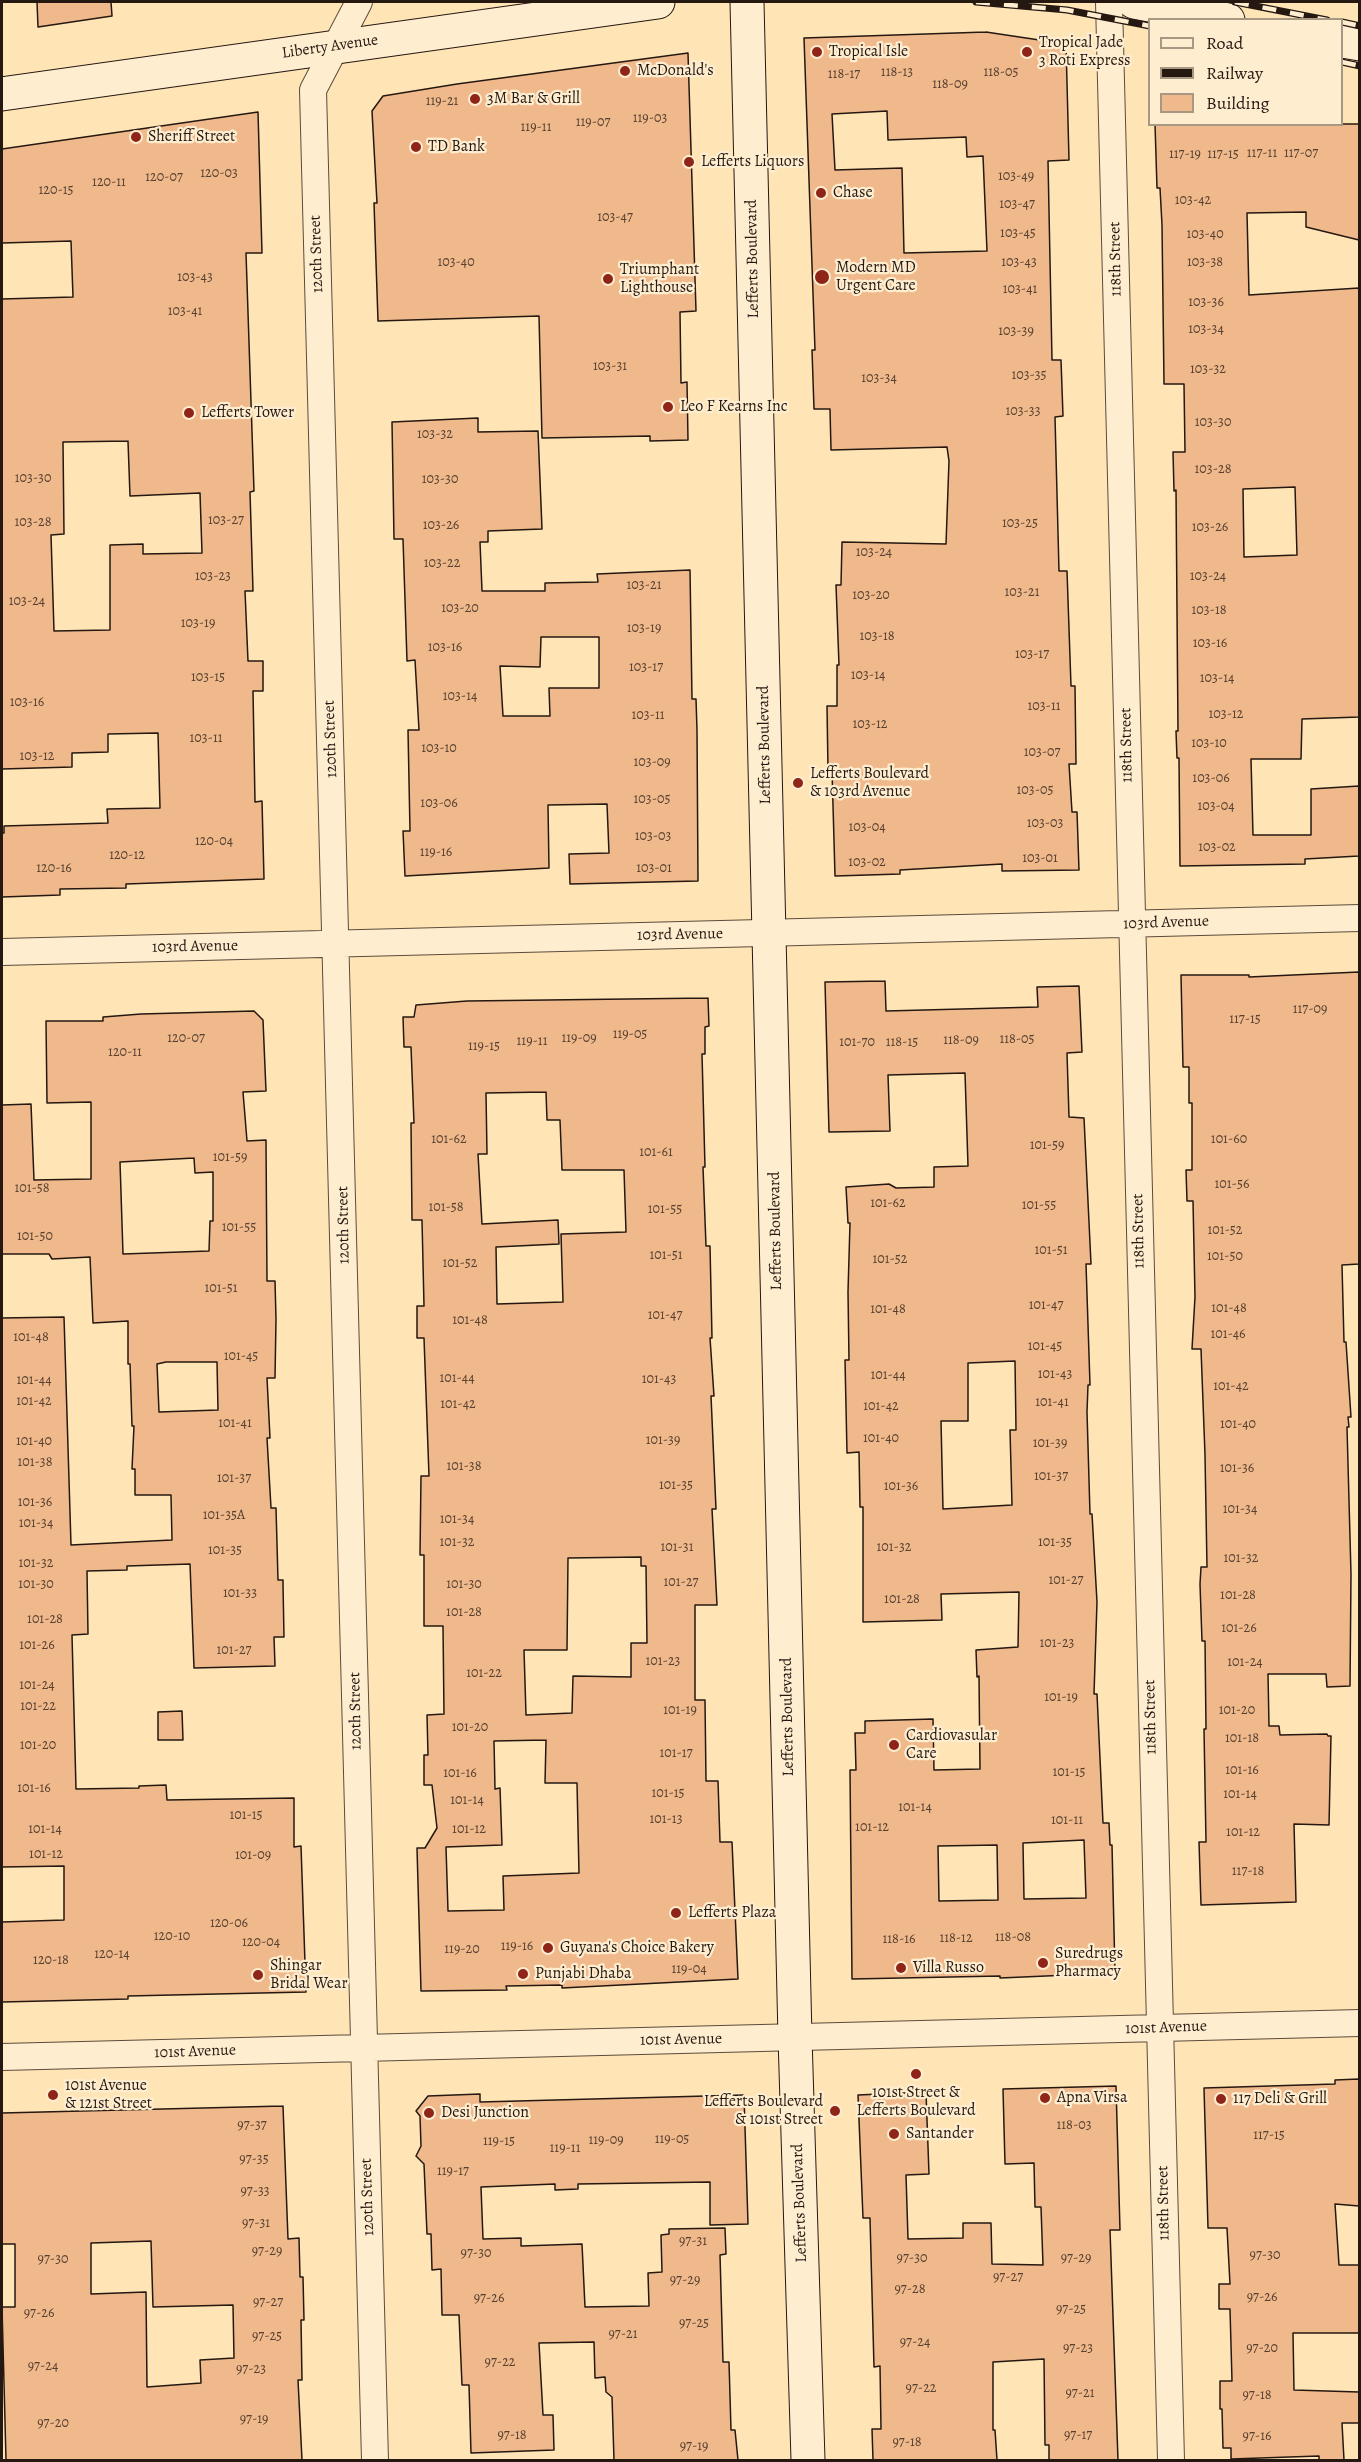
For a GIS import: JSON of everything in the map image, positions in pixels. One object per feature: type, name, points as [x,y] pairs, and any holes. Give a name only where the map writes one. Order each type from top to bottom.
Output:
[{"type":"street","name":"120th Street","points":[[359,2],[313,90],[375,2460]]},
{"type":"street","name":"Liberty Avenue","points":[[2,94],[658,2]]},
{"type":"street","name":"Lefferts Boulevard","points":[[747,2],[795,2037],[808,2460]]},
{"type":"street","name":"118th Street","points":[[1109,2],[1171,2460]]},
{"type":"street","points":[[1134,2],[1218,18]]},
{"type":"street","points":[[1343,41],[1359,44]]},
{"type":"street","name":"103rd Avenue","points":[[2,952],[1359,918]]},
{"type":"street","name":"101st Avenue","points":[[2,2057],[1359,2023]]},
{"type":"building","points":[[37,2],[111,2],[112,16],[38,27]]},
{"type":"building","points":[[986,32],[1066,44],[1069,160],[1048,161],[1052,360],[1061,360],[1063,416],[1055,417],[1059,571],[1067,571],[1071,686],[1075,686],[1076,764],[1069,764],[1072,812],[1077,812],[1079,870],[1002,871],[1002,864],[900,870],[900,874],[835,876],[832,770],[828,770],[827,706],[837,706],[837,665],[839,665],[836,585],[841,585],[842,542],[946,544],[949,461],[947,447],[831,450],[830,409],[814,409],[812,350],[815,350],[804,38]],"holes":[[[887,111],[888,140],[966,137],[967,157],[983,156],[987,251],[904,253],[902,168],[835,170],[832,114]]]},
{"type":"building","points":[[688,53],[696,311],[680,312],[681,383],[687,382],[688,440],[650,441],[650,436],[542,438],[539,316],[378,321],[374,203],[377,203],[372,111],[383,96]]},
{"type":"building","points":[[258,112],[262,253],[246,253],[254,491],[250,492],[253,591],[245,591],[248,661],[263,661],[263,691],[253,691],[255,802],[262,801],[264,879],[126,884],[126,888],[60,889],[60,895],[2,897],[2,833],[4,833],[4,826],[108,823],[107,809],[160,808],[158,733],[108,734],[108,752],[72,753],[72,767],[2,769],[2,299],[73,297],[71,241],[2,243],[2,149]],"holes":[[[128,441],[130,496],[200,493],[202,553],[143,554],[143,544],[110,545],[110,630],[54,631],[51,535],[64,534],[63,442]]]},
{"type":"building","points":[[1343,124],[1359,124],[1359,240],[1306,227],[1306,212],[1247,213],[1249,295],[1359,288],[1359,717],[1302,719],[1301,759],[1251,759],[1253,835],[1311,835],[1311,789],[1359,786],[1359,856],[1305,859],[1305,864],[1180,866],[1179,758],[1177,758],[1176,731],[1178,731],[1176,490],[1174,491],[1173,452],[1185,452],[1184,384],[1164,384],[1160,188],[1157,188],[1155,126],[1343,126]],"holes":[[[1295,487],[1297,555],[1244,557],[1243,489]]]},
{"type":"building","points":[[478,418],[478,432],[538,431],[542,529],[488,531],[488,542],[480,542],[482,591],[545,591],[545,583],[598,582],[597,574],[690,570],[692,699],[696,699],[697,730],[698,881],[570,884],[569,854],[609,853],[607,804],[548,805],[549,868],[405,876],[403,831],[410,831],[408,730],[419,730],[415,660],[407,661],[403,539],[394,539],[392,422]],"holes":[[[541,637],[599,637],[599,688],[549,688],[550,716],[503,716],[500,666],[540,667]]]},
{"type":"building","points":[[1359,972],[1359,1264],[1342,1265],[1344,1342],[1346,1342],[1351,1417],[1348,1417],[1349,1427],[1347,1427],[1351,1574],[1350,1686],[1327,1687],[1326,1674],[1268,1674],[1269,1726],[1279,1726],[1280,1735],[1327,1734],[1331,1736],[1329,1825],[1294,1824],[1296,1902],[1201,1905],[1199,1842],[1206,1842],[1205,1641],[1202,1641],[1200,1584],[1201,1567],[1207,1567],[1205,1455],[1201,1349],[1192,1349],[1195,1297],[1193,1201],[1187,1201],[1186,1170],[1192,1170],[1192,1103],[1189,1103],[1189,1067],[1183,1067],[1181,975],[1249,975],[1249,977]]},
{"type":"building","points":[[885,981],[886,1011],[1038,1007],[1037,987],[1079,986],[1082,1052],[1067,1053],[1069,1117],[1084,1118],[1091,1264],[1086,1264],[1090,1385],[1088,1385],[1087,1412],[1090,1514],[1092,1514],[1097,1602],[1094,1694],[1097,1694],[1103,1823],[1109,1823],[1110,1845],[1112,1845],[1115,1973],[1000,1978],[1000,1976],[852,1979],[850,1770],[856,1770],[855,1733],[865,1733],[865,1721],[933,1719],[934,1770],[980,1769],[979,1676],[977,1677],[976,1650],[1018,1647],[1019,1592],[941,1594],[942,1620],[863,1622],[863,1507],[860,1507],[859,1452],[847,1453],[845,1360],[849,1360],[850,1223],[848,1223],[846,1187],[889,1184],[896,1188],[934,1187],[934,1167],[968,1166],[965,1073],[888,1075],[890,1131],[829,1132],[825,982]],"holes":[[[1015,1361],[1016,1430],[1010,1430],[1012,1505],[943,1509],[941,1421],[968,1421],[968,1363]],[[1084,1840],[1086,1898],[1024,1899],[1023,1843]],[[997,1845],[998,1900],[939,1901],[938,1846]]]},
{"type":"building","points":[[708,998],[709,1026],[705,1027],[705,1054],[702,1054],[705,1167],[703,1167],[706,1246],[710,1246],[712,1338],[710,1338],[714,1396],[711,1396],[716,1509],[712,1509],[717,1605],[695,1605],[695,1700],[705,1700],[706,1781],[718,1781],[720,1842],[732,1842],[738,1979],[562,1988],[562,1985],[506,1986],[507,1990],[421,1991],[417,1848],[425,1848],[437,1828],[432,1785],[424,1785],[424,1755],[428,1755],[427,1715],[444,1714],[443,1626],[424,1626],[424,1555],[420,1555],[421,1476],[429,1476],[424,1338],[417,1338],[417,1306],[424,1306],[422,1220],[412,1220],[411,1123],[414,1123],[411,1047],[404,1047],[403,1017],[414,1017],[416,1005],[467,1001]],"holes":[[[546,1092],[547,1120],[560,1120],[562,1170],[624,1170],[626,1232],[561,1234],[563,1302],[497,1304],[496,1247],[559,1244],[558,1220],[482,1224],[478,1154],[487,1154],[486,1093]],[[641,1557],[641,1566],[646,1566],[647,1643],[631,1643],[631,1677],[573,1676],[572,1713],[526,1715],[524,1650],[567,1650],[568,1558]],[[546,1740],[545,1783],[577,1783],[579,1873],[503,1876],[504,1910],[448,1911],[446,1847],[502,1845],[500,1788],[495,1789],[494,1741]]]},
{"type":"building","points":[[254,1011],[263,1020],[266,1091],[243,1092],[247,1141],[266,1140],[267,1281],[275,1281],[276,1319],[275,1378],[267,1378],[270,1438],[267,1438],[271,1508],[276,1508],[278,1580],[283,1580],[284,1637],[274,1637],[275,1666],[194,1668],[190,1564],[127,1566],[127,1570],[87,1571],[88,1634],[72,1635],[76,1789],[166,1785],[167,1800],[294,1798],[294,1847],[301,1846],[306,1992],[128,1996],[128,1999],[2,2002],[2,1922],[64,1920],[64,1866],[2,1867],[2,1318],[64,1317],[71,1545],[172,1540],[171,1495],[135,1495],[135,1469],[132,1469],[134,1426],[132,1426],[130,1364],[128,1364],[128,1321],[93,1323],[90,1257],[52,1259],[49,1254],[2,1254],[2,1105],[31,1104],[34,1180],[91,1179],[91,1102],[47,1103],[46,1021],[103,1021],[103,1017]],"holes":[[[194,1158],[195,1173],[213,1172],[213,1221],[210,1221],[209,1251],[123,1254],[120,1162]],[[217,1362],[218,1410],[159,1412],[157,1364]]]},
{"type":"building","points":[[182,1711],[183,1740],[158,1740],[158,1712]]},
{"type":"building","points":[[1359,2079],[1359,2206],[1335,2204],[1339,2265],[1359,2265],[1359,2333],[1293,2333],[1294,2390],[1359,2392],[1359,2423],[1342,2423],[1344,2460],[1319,2460],[1319,2456],[1231,2459],[1231,2448],[1223,2448],[1222,2409],[1220,2409],[1220,2381],[1232,2381],[1230,2309],[1219,2309],[1219,2284],[1230,2284],[1227,2228],[1208,2228],[1204,2088],[1335,2084],[1335,2080]]},
{"type":"building","points":[[1116,2086],[1120,2230],[1110,2230],[1118,2460],[1049,2460],[1049,2445],[1045,2445],[1044,2359],[993,2362],[993,2430],[995,2430],[997,2460],[873,2460],[872,2429],[881,2429],[880,2366],[874,2367],[870,2218],[863,2218],[858,2095],[926,2092],[929,2174],[906,2175],[908,2239],[963,2238],[963,2223],[991,2223],[992,2264],[1043,2265],[1041,2207],[1035,2207],[1034,2163],[1005,2164],[1003,2089]]},
{"type":"building","points":[[480,2094],[480,2102],[744,2095],[748,2224],[710,2225],[710,2182],[578,2184],[578,2189],[555,2190],[555,2184],[481,2187],[483,2239],[521,2238],[521,2246],[582,2244],[585,2307],[649,2306],[648,2273],[662,2272],[661,2235],[669,2234],[669,2229],[725,2228],[726,2254],[720,2255],[723,2362],[729,2362],[731,2430],[735,2430],[738,2460],[614,2460],[612,2397],[606,2392],[605,2377],[595,2378],[594,2342],[539,2343],[543,2415],[553,2415],[554,2450],[471,2453],[469,2385],[462,2385],[459,2315],[442,2315],[441,2269],[432,2270],[431,2234],[427,2234],[424,2164],[416,2156],[421,2146],[420,2116],[416,2111],[428,2096]]},
{"type":"building","points":[[283,2106],[288,2239],[299,2238],[300,2277],[303,2277],[302,2380],[298,2380],[302,2460],[6,2460],[2,2307],[15,2307],[15,2244],[2,2244],[2,2113]],"holes":[[[151,2241],[153,2307],[233,2305],[234,2358],[200,2360],[201,2383],[147,2387],[146,2292],[91,2294],[91,2243]]]},
{"type":"railway","points":[[976,2],[1067,10],[1148,26]]},
{"type":"railway","points":[[1235,2],[1317,18]]},
{"type":"railway","points":[[1343,22],[1360,26]]},
{"type":"railway","points":[[1343,62],[1360,66]]},
{"type":"place","name":"Tropical Isle","points":[[817,52]]},
{"type":"place","name":"Tropical Jade 3 Roti Express","points":[[1027,52]]},
{"type":"place","name":"McDonald's","points":[[625,71]]},
{"type":"place","name":"3M Bar & Grill","points":[[475,99]]},
{"type":"place","name":"Sheriff Street","points":[[136,137]]},
{"type":"place","name":"TD Bank","points":[[416,147]]},
{"type":"place","name":"Lefferts Liquors","points":[[689,162]]},
{"type":"place","name":"Chase","points":[[821,193]]},
{"type":"place","name":"Modern MD Urgent Care","points":[[822,277]]},
{"type":"place","name":"Triumphant Lighthouse","points":[[608,279]]},
{"type":"place","name":"Leo F Kearns Inc","points":[[668,407]]},
{"type":"place","name":"Lefferts Tower","points":[[189,413]]},
{"type":"place","name":"Lefferts Boulevard & 103rd Avenue","points":[[798,783]]},
{"type":"place","name":"Cardiovasular Care","points":[[894,1745]]},
{"type":"place","name":"Lefferts Plaza","points":[[676,1913]]},
{"type":"place","name":"Guyana's Choice Bakery","points":[[548,1948]]},
{"type":"place","name":"Suredrugs Pharmacy","points":[[1043,1963]]},
{"type":"place","name":"Villa Russo","points":[[901,1968]]},
{"type":"place","name":"Punjabi Dhaba","points":[[523,1974]]},
{"type":"place","name":"Shingar Bridal Wear","points":[[258,1975]]},
{"type":"place","name":"101st Street & Lefferts Boulevard","points":[[916,2074]]},
{"type":"place","name":"101st Avenue & 121st Street","points":[[53,2095]]},
{"type":"place","name":"Apna Virsa","points":[[1045,2098]]},
{"type":"place","name":"117 Deli & Grill","points":[[1221,2099]]},
{"type":"place","name":"Lefferts Boulevard & 101st Street","points":[[835,2111]]},
{"type":"place","name":"Desi Junction","points":[[429,2113]]},
{"type":"place","name":"Santander","points":[[894,2134]]}]
